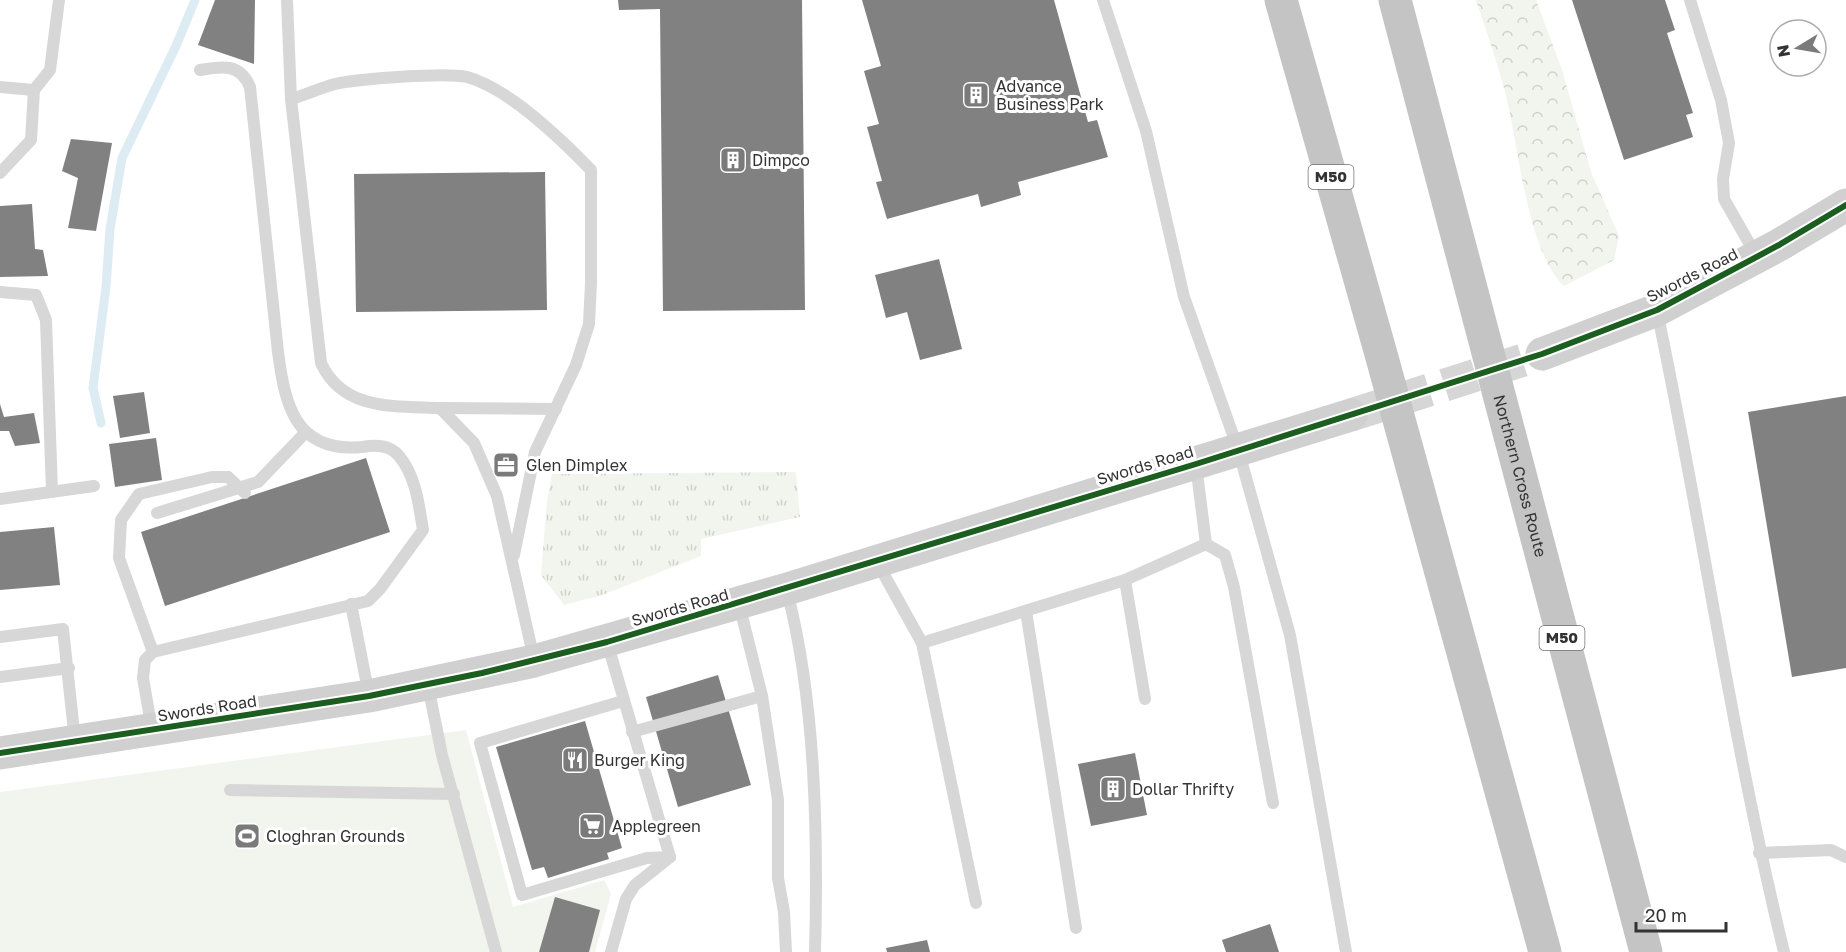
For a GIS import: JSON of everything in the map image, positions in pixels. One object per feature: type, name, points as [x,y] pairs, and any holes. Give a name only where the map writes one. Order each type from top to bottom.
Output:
[{"type":"highway","name":"M50","points":[[1281,0],[1382,354],[1545,952]]},
{"type":"highway","name":"M50","points":[[1291,0],[1382,354]]},
{"type":"highway","name":"Northern Cross Route","points":[[1395,0],[1646,952]]},
{"type":"main road","name":"Swords Road","points":[[1542,354],[1657,310],[1757,257],[1846,205]]},
{"type":"main road","name":"Swords Road","points":[[0,753],[369,696],[534,661],[787,590],[1351,415]]},
{"type":"lane","points":[[0,173],[31,140],[34,90],[50,70],[59,0]]},
{"type":"lane","points":[[287,0],[291,99],[317,343],[324,371],[339,389],[363,402],[378,405],[556,409]]},
{"type":"lane","points":[[1103,0],[1146,131],[1184,297],[1238,450],[1290,635],[1346,952]]},
{"type":"lane","points":[[1690,0],[1721,100],[1729,143],[1723,178],[1724,199],[1757,257]]},
{"type":"lane","points":[[152,731],[143,678],[145,660],[153,652],[368,601],[423,530],[417,496],[399,455],[379,445],[333,446],[305,433],[292,414],[282,377],[250,87],[241,72],[225,66],[200,69]]},
{"type":"lane","points":[[291,99],[335,84],[444,75],[468,78],[504,96],[557,135],[591,170],[589,324],[576,365],[535,452],[513,560]]},
{"type":"lane","points":[[0,87],[34,90]]},
{"type":"lane","points":[[0,292],[36,295],[46,320],[52,492]]},
{"type":"lane","points":[[1657,310],[1759,853],[1784,952]]},
{"type":"lane","points":[[440,408],[474,443],[486,466],[497,496],[513,560],[534,661]]},
{"type":"lane","points":[[157,513],[258,482],[305,433]]},
{"type":"lane","points":[[1196,464],[1206,544]]},
{"type":"lane","points":[[153,652],[119,558],[121,520],[139,494],[212,477],[228,477],[246,495]]},
{"type":"lane","points":[[0,499],[94,486]]},
{"type":"lane","points":[[922,643],[1125,580],[1206,544]]},
{"type":"lane","points":[[1206,544],[1225,555],[1234,587],[1273,803]]},
{"type":"lane","points":[[877,562],[922,643],[976,903]]},
{"type":"lane","points":[[1125,580],[1145,699]]},
{"type":"lane","points":[[787,590],[801,659],[813,791],[817,858],[815,952]]},
{"type":"lane","points":[[351,604],[369,696]]},
{"type":"lane","points":[[739,604],[762,696],[778,800],[778,878],[784,912],[786,952]]},
{"type":"lane","points":[[1026,611],[1076,928]]},
{"type":"lane","points":[[0,637],[63,629],[69,668],[75,742]]},
{"type":"lane","points":[[607,642],[670,857]]},
{"type":"lane","points":[[0,677],[69,668]]},
{"type":"lane","points":[[428,684],[442,755],[496,952]]},
{"type":"lane","points":[[632,732],[762,696]]},
{"type":"lane","points":[[623,701],[480,743],[522,895],[647,858],[670,857]]},
{"type":"lane","points":[[230,790],[454,794]]},
{"type":"lane","points":[[1759,853],[1832,850],[1846,857]]},
{"type":"lane","points":[[611,952],[626,898],[635,885],[670,857]]},
{"type":"green space","points":[[1476,0],[1536,0],[1562,70],[1591,172],[1619,236],[1614,260],[1564,286],[1551,269],[1532,223],[1505,92]]},
{"type":"green space","points":[[796,472],[800,517],[701,539],[701,556],[602,595],[564,605],[541,575],[547,501],[552,474]]},
{"type":"green space","name":"Cloghran Grounds","points":[[466,730],[513,907],[604,880],[611,894],[595,952],[0,952],[0,792]]},
{"type":"building","points":[[215,0],[255,0],[254,64],[198,45]]},
{"type":"building","name":"Dimpco","points":[[618,0],[802,0],[805,310],[663,311],[660,9],[619,10]]},
{"type":"building","name":"Advance Business Park","points":[[862,0],[1054,0],[1088,122],[1097,120],[1108,157],[1018,182],[1021,195],[981,207],[978,194],[887,219],[876,182],[882,181],[867,127],[879,124],[864,71],[881,66]]},
{"type":"building","points":[[1572,0],[1665,0],[1675,30],[1667,33],[1693,113],[1686,115],[1693,137],[1624,160]]},
{"type":"building","points":[[71,139],[112,143],[96,231],[68,228],[78,178],[62,171]]},
{"type":"building","points":[[545,172],[547,310],[356,312],[354,174]]},
{"type":"building","points":[[32,204],[35,249],[43,250],[48,276],[0,277],[0,206]]},
{"type":"building","points":[[939,259],[962,349],[920,360],[907,312],[886,318],[875,275]]},
{"type":"building","points":[[144,392],[150,433],[120,438],[113,396]]},
{"type":"building","points":[[1846,396],[1846,668],[1792,677],[1748,412]]},
{"type":"building","points":[[0,404],[4,417],[34,413],[40,443],[15,446],[9,431],[0,431]]},
{"type":"building","points":[[156,438],[162,480],[115,487],[109,444]]},
{"type":"building","name":"Glen Dimplex","points":[[495,457],[516,457],[516,473],[510,473],[510,478],[495,473]]},
{"type":"building","points":[[366,458],[390,532],[165,606],[141,532]]},
{"type":"building","points":[[54,527],[60,585],[0,590],[0,532]]},
{"type":"building","points":[[718,675],[751,785],[678,807],[646,697]]},
{"type":"building","points":[[585,721],[622,848],[607,853],[609,859],[548,878],[544,867],[532,870],[496,747]]},
{"type":"building","name":"Dollar Thrifty","points":[[1135,753],[1147,815],[1091,826],[1078,764]]},
{"type":"building","points":[[555,897],[600,910],[589,952],[539,952]]},
{"type":"building","points":[[1270,924],[1279,952],[1226,952],[1222,940]]},
{"type":"building","points":[[927,940],[930,952],[887,952],[886,948]]},
{"type":"waterway","points":[[101,423],[93,388],[106,287],[110,229],[122,158],[176,46],[195,0]]},
{"type":"tunnel","points":[[1351,415],[1542,354]]},
{"type":"cycle path","points":[[0,753],[369,696],[482,673],[607,642],[1196,464],[1542,354],[1657,310],[1779,245],[1846,205]]},
{"type":"place","name":"Advance Business Park","points":[[976,95]]},
{"type":"place","name":"Dimpco","points":[[733,160]]},
{"type":"place","name":"Glen Dimplex","points":[[506,465]]},
{"type":"place","name":"Burger King","points":[[575,760]]},
{"type":"place","name":"Dollar Thrifty","points":[[1113,789]]},
{"type":"place","name":"Applegreen","points":[[592,826]]},
{"type":"place","name":"Cloghran Grounds","points":[[247,836]]}]
